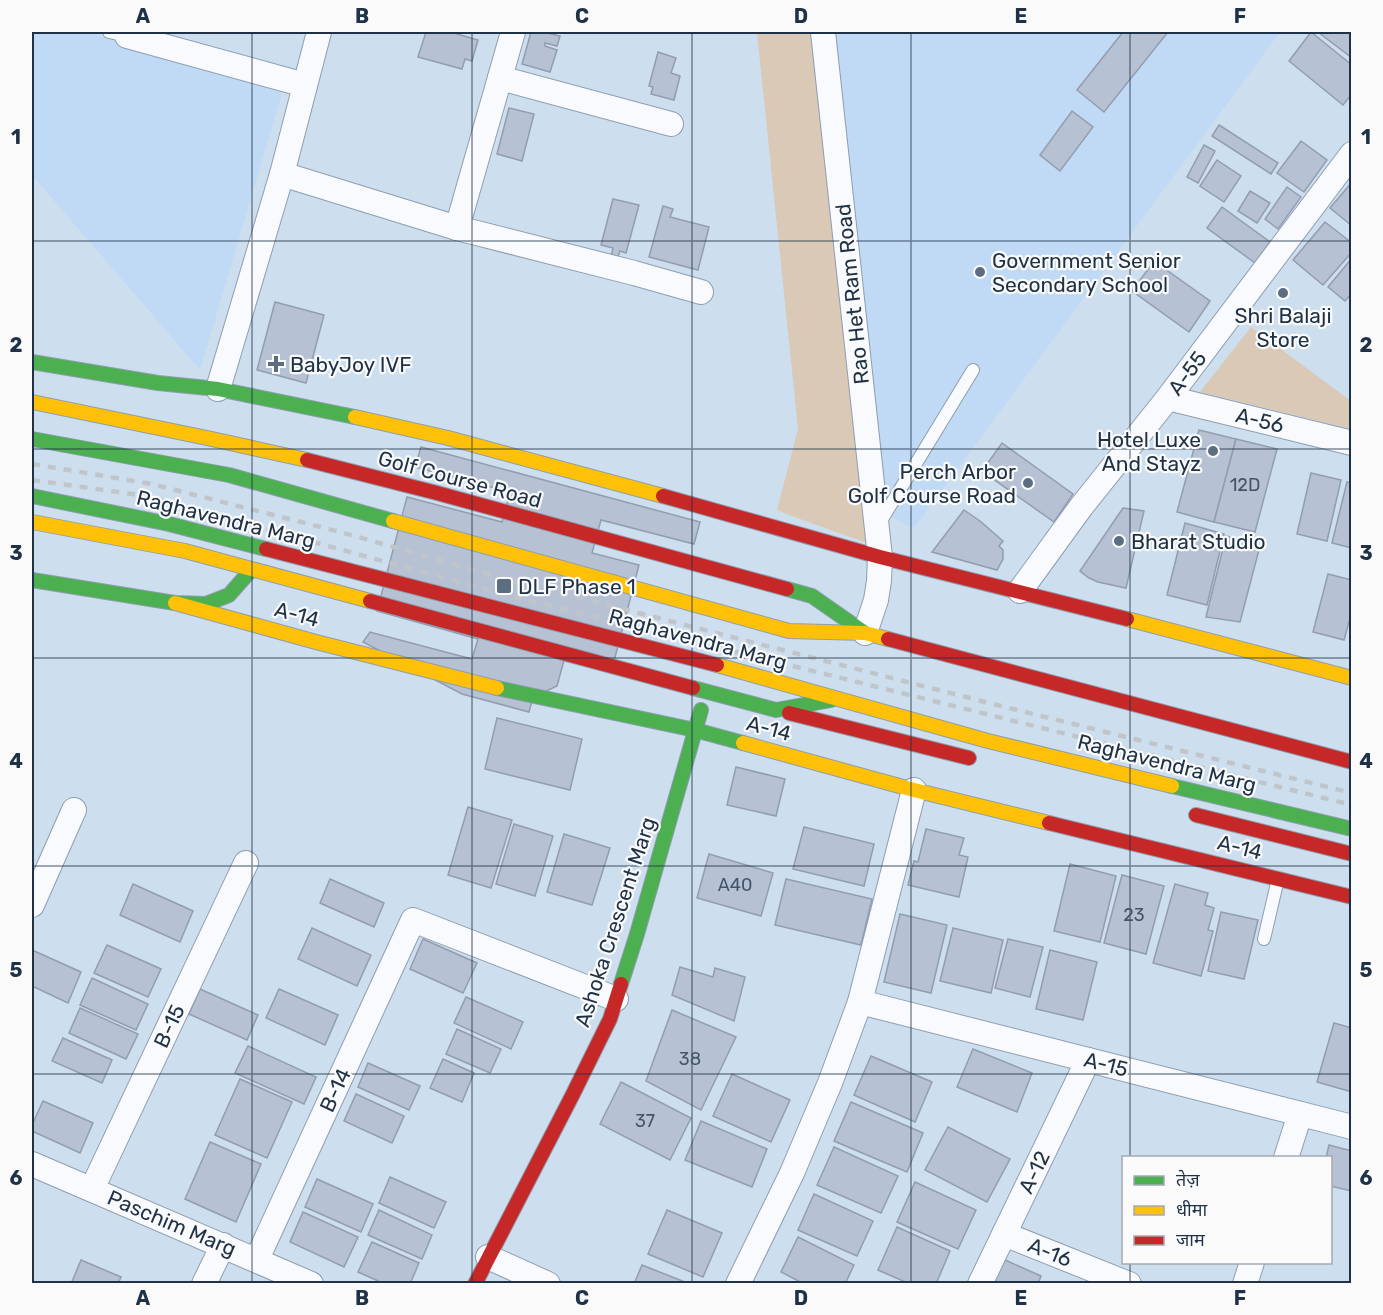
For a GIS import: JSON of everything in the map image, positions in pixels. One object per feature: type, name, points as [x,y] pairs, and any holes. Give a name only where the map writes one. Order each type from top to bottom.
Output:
[{"type":"street","points":[[218,389],[282,174],[319,32]]},
{"type":"street","points":[[457,228],[513,32]]},
{"type":"street","name":"Rao Het Ram Road","points":[[823,32],[880,556],[876,600],[865,633]]},
{"type":"street","points":[[121,33],[305,85]]},
{"type":"street","points":[[500,78],[671,124]]},
{"type":"street","name":"A-55","points":[[1020,591],[1081,507],[1168,398],[1352,154]]},
{"type":"street","points":[[282,174],[457,228],[701,292]]},
{"type":"street","points":[[32,363],[158,383],[218,389],[336,412],[448,438],[880,556],[1352,678]]},
{"type":"street","name":"A-56","points":[[1168,398],[1352,442]]},
{"type":"street","name":"Golf Course Road","points":[[32,402],[200,436],[396,482],[812,596],[865,633]]},
{"type":"street","name":"Raghavendra Marg","points":[[32,439],[230,475],[789,632],[865,633],[1352,762]]},
{"type":"street","name":"Raghavendra Marg","points":[[32,496],[169,524],[696,659],[988,741],[1352,829]]},
{"type":"street","points":[[32,522],[185,552],[706,692],[983,762]]},
{"type":"street","points":[[32,580],[175,603],[206,604],[230,595],[251,570]]},
{"type":"street","name":"A-14","points":[[175,603],[482,684],[695,730],[914,790],[1352,897]]},
{"type":"street","name":"Ashoka Crescent Marg","points":[[475,1284],[610,1019],[637,934],[706,692]]},
{"type":"street","points":[[776,710],[839,699]]},
{"type":"street","points":[[738,1284],[792,1173],[830,1083],[860,1002],[914,790]]},
{"type":"street","points":[[32,905],[74,810]]},
{"type":"street","points":[[1179,811],[1352,854]]},
{"type":"street","points":[[1309,819],[1352,844]]},
{"type":"street","name":"B-15","points":[[92,1189],[246,863]]},
{"type":"street","name":"B-14","points":[[257,1259],[413,920],[616,999]]},
{"type":"street","name":"A-15","points":[[860,1002],[1352,1126]]},
{"type":"street","name":"A-12","points":[[980,1284],[1088,1060]]},
{"type":"street","points":[[1287,1156],[1300,1114]]},
{"type":"street","name":"Paschim Marg","points":[[32,1164],[311,1284]]},
{"type":"street","name":"A-16","points":[[1004,1233],[1129,1284]]},
{"type":"street","points":[[204,1284],[223,1245]]},
{"type":"street","points":[[488,1257],[548,1284]]},
{"type":"street","points":[[1245,1284],[1252,1264]]},
{"type":"lane","points":[[877,528],[973,370]]},
{"type":"lane","points":[[1264,939],[1278,878]]},
{"type":"shaded area","points":[[32,32],[88,32],[282,93],[200,370],[32,175]]},
{"type":"shaded area","points":[[757,32],[815,32],[872,545],[777,510],[798,429]]},
{"type":"shaded area","name":"Government Senior Secondary School","points":[[832,32],[1280,32],[914,528],[881,512]]},
{"type":"shaded area","points":[[1251,327],[1351,401],[1351,429],[1200,392]]},
{"type":"building","points":[[426,32],[450,32],[478,40],[472,61],[465,59],[462,69],[418,57]]},
{"type":"building","points":[[531,32],[560,36],[557,46],[545,43],[545,46],[557,50],[550,72],[522,64]]},
{"type":"building","points":[[1123,32],[1168,32],[1104,112],[1077,90]]},
{"type":"building","points":[[1311,32],[1352,65],[1352,94],[1343,105],[1289,61]]},
{"type":"building","points":[[1318,32],[1352,32],[1352,58]]},
{"type":"building","points":[[658,52],[676,58],[671,73],[680,76],[674,100],[651,94],[653,87],[649,86]]},
{"type":"building","points":[[509,108],[534,114],[522,161],[497,154]]},
{"type":"building","points":[[1072,111],[1093,127],[1060,171],[1040,155]]},
{"type":"building","points":[[1219,125],[1278,163],[1271,174],[1212,136]]},
{"type":"building","points":[[1301,141],[1327,160],[1304,192],[1277,173]]},
{"type":"building","points":[[1204,145],[1215,151],[1198,183],[1187,177]]},
{"type":"building","points":[[1217,160],[1241,176],[1224,202],[1200,186]]},
{"type":"building","points":[[1352,182],[1352,226],[1330,208]]},
{"type":"building","points":[[1287,187],[1301,197],[1278,229],[1265,219]]},
{"type":"building","points":[[1250,191],[1270,203],[1257,223],[1238,211]]},
{"type":"building","points":[[613,199],[639,205],[626,253],[620,251],[617,259],[611,257],[613,248],[601,245]]},
{"type":"building","points":[[663,206],[673,209],[670,217],[709,227],[698,270],[649,257]]},
{"type":"building","points":[[1222,207],[1270,242],[1255,263],[1207,228]]},
{"type":"building","points":[[1325,222],[1352,243],[1352,252],[1323,285],[1293,260]]},
{"type":"building","points":[[1352,258],[1352,293],[1345,301],[1328,287]]},
{"type":"building","points":[[1154,261],[1210,301],[1189,332],[1132,291]]},
{"type":"building","points":[[275,302],[324,315],[306,383],[257,370]]},
{"type":"building","points":[[1199,430],[1236,439],[1214,522],[1177,512]]},
{"type":"building","points":[[1236,439],[1277,449],[1255,532],[1214,522]]},
{"type":"building","name":"Perch Arbor Golf Course Road","points":[[1002,443],[1073,494],[1054,522],[982,471]]},
{"type":"building","points":[[421,447],[700,522],[694,544],[601,520],[592,553],[639,565],[613,665],[566,653],[557,686],[533,697],[529,712],[462,694],[363,642],[370,632],[472,659],[478,639],[377,611],[407,497],[502,522],[510,492],[415,467]]},
{"type":"building","points":[[1311,473],[1341,480],[1327,541],[1297,534]]},
{"type":"building","points":[[1347,482],[1352,483],[1352,548],[1332,543]]},
{"type":"building","name":"Bharat Studio","points":[[1123,508],[1144,511],[1126,588],[1098,582],[1080,571]]},
{"type":"building","points":[[964,510],[1003,541],[999,546],[1003,550],[1003,559],[997,570],[932,552]]},
{"type":"building","points":[[1185,523],[1224,534],[1207,605],[1167,595]]},
{"type":"building","points":[[1226,536],[1260,546],[1240,622],[1206,617]]},
{"type":"building","points":[[1328,574],[1352,580],[1352,611],[1344,640],[1313,632]]},
{"type":"building","points":[[497,718],[582,739],[570,790],[485,769]]},
{"type":"building","points":[[736,767],[785,779],[776,816],[727,805]]},
{"type":"building","points":[[468,807],[512,820],[491,888],[448,875]]},
{"type":"building","points":[[514,824],[553,836],[535,896],[496,884]]},
{"type":"building","points":[[804,827],[874,844],[864,886],[793,869]]},
{"type":"building","points":[[926,829],[964,838],[959,855],[968,857],[959,897],[908,885],[914,861],[918,862]]},
{"type":"building","points":[[564,834],[610,848],[592,905],[547,892]]},
{"type":"building","points":[[709,854],[773,873],[761,916],[697,898]]},
{"type":"building","points":[[1070,864],[1116,876],[1100,942],[1054,931]]},
{"type":"building","points":[[1122,875],[1164,886],[1146,954],[1104,943]]},
{"type":"building","points":[[330,879],[384,903],[374,927],[320,903]]},
{"type":"building","points":[[786,879],[872,899],[861,945],[775,925]]},
{"type":"building","points":[[133,884],[193,911],[180,942],[120,915]]},
{"type":"building","points":[[1175,884],[1208,893],[1205,905],[1214,908],[1208,930],[1213,931],[1201,976],[1153,963]]},
{"type":"building","points":[[1221,912],[1258,920],[1244,979],[1208,971]]},
{"type":"building","points":[[900,914],[947,925],[931,993],[884,982]]},
{"type":"building","points":[[312,928],[371,955],[357,986],[298,959]]},
{"type":"building","points":[[953,928],[1003,940],[991,993],[940,981]]},
{"type":"building","points":[[423,939],[477,963],[463,993],[410,969]]},
{"type":"building","points":[[1008,939],[1043,947],[1030,997],[995,988]]},
{"type":"building","points":[[107,945],[161,969],[148,997],[94,973]]},
{"type":"building","points":[[32,950],[81,972],[68,1003],[32,986]]},
{"type":"building","points":[[1050,950],[1097,962],[1083,1020],[1036,1009]]},
{"type":"building","points":[[680,967],[713,977],[715,968],[745,977],[734,1021],[672,995]]},
{"type":"building","points":[[92,978],[148,1004],[136,1030],[80,1005]]},
{"type":"building","points":[[200,989],[258,1015],[247,1040],[189,1014]]},
{"type":"building","points":[[279,989],[338,1015],[325,1045],[266,1018]]},
{"type":"building","points":[[466,997],[523,1022],[511,1049],[454,1023]]},
{"type":"building","points":[[80,1008],[138,1034],[126,1059],[69,1033]]},
{"type":"building","points":[[672,1010],[736,1037],[701,1110],[646,1081]]},
{"type":"building","points":[[1334,1023],[1352,1028],[1352,1092],[1317,1082]]},
{"type":"building","points":[[457,1029],[501,1049],[490,1073],[446,1054]]},
{"type":"building","points":[[63,1038],[112,1060],[102,1083],[52,1061]]},
{"type":"building","points":[[248,1046],[316,1077],[304,1104],[235,1073]]},
{"type":"building","points":[[973,1049],[1032,1073],[1017,1112],[957,1087]]},
{"type":"building","points":[[871,1056],[932,1082],[915,1122],[854,1095]]},
{"type":"building","points":[[443,1059],[474,1073],[462,1102],[430,1088]]},
{"type":"building","points":[[368,1063],[420,1086],[409,1110],[358,1087]]},
{"type":"building","points":[[732,1074],[790,1100],[771,1142],[713,1116]]},
{"type":"building","points":[[240,1079],[292,1102],[267,1158],[215,1135]]},
{"type":"building","points":[[621,1082],[691,1118],[670,1160],[600,1124]]},
{"type":"building","points":[[356,1094],[404,1116],[392,1143],[344,1121]]},
{"type":"building","points":[[43,1101],[93,1123],[80,1153],[32,1131],[32,1125]]},
{"type":"building","points":[[851,1102],[923,1133],[907,1172],[834,1141]]},
{"type":"building","points":[[701,1121],[767,1149],[752,1187],[685,1160]]},
{"type":"building","points":[[948,1127],[1010,1159],[987,1202],[925,1170]]},
{"type":"building","points":[[210,1142],[261,1164],[236,1222],[185,1199]]},
{"type":"building","points":[[1329,1145],[1352,1151],[1352,1191],[1332,1186],[1332,1156],[1326,1156]]},
{"type":"building","points":[[834,1147],[898,1176],[881,1213],[817,1185]]},
{"type":"building","points":[[390,1177],[446,1202],[434,1228],[379,1203]]},
{"type":"building","points":[[317,1179],[373,1204],[361,1232],[305,1207]]},
{"type":"building","points":[[915,1182],[976,1210],[958,1249],[897,1222]]},
{"type":"building","points":[[814,1194],[873,1221],[857,1256],[798,1230]]},
{"type":"building","points":[[379,1210],[432,1235],[422,1259],[368,1235]]},
{"type":"building","points":[[667,1210],[722,1233],[703,1277],[648,1254]]},
{"type":"building","points":[[303,1212],[358,1237],[344,1267],[290,1242]]},
{"type":"building","points":[[897,1227],[950,1251],[936,1284],[910,1284],[878,1270]]},
{"type":"building","points":[[798,1237],[854,1265],[845,1284],[804,1284],[781,1272]]},
{"type":"building","points":[[372,1242],[419,1263],[410,1284],[385,1284],[358,1272]]},
{"type":"building","points":[[1003,1259],[1041,1276],[1038,1284],[992,1284]]},
{"type":"building","points":[[81,1260],[121,1277],[118,1284],[71,1284]]},
{"type":"building","points":[[642,1265],[690,1284],[634,1284]]},
{"type":"railway","points":[[32,464],[152,484],[344,533],[506,579],[1352,793]]},
{"type":"railway","points":[[32,480],[146,496],[503,594],[1352,805]]},
{"type":"traffic: fast","points":[[32,362],[158,383],[218,389],[355,417]]},
{"type":"traffic: fast","points":[[32,439],[229,475],[393,521]]},
{"type":"traffic: fast","points":[[32,496],[169,524],[266,549]]},
{"type":"traffic: fast","points":[[32,580],[175,603],[206,604],[229,595],[251,570]]},
{"type":"traffic: fast","points":[[787,589],[812,596],[865,633]]},
{"type":"traffic: fast","points":[[497,688],[695,730],[743,743]]},
{"type":"traffic: fast","points":[[693,688],[776,710],[831,700]]},
{"type":"traffic: fast","points":[[621,984],[701,710]]},
{"type":"traffic: fast","points":[[1172,786],[1352,829]]},
{"type":"traffic: slow","points":[[32,402],[307,460]]},
{"type":"traffic: slow","points":[[355,417],[448,438],[663,496]]},
{"type":"traffic: slow","points":[[393,521],[789,631],[865,633],[888,639]]},
{"type":"traffic: slow","points":[[32,522],[185,551],[370,601]]},
{"type":"traffic: slow","points":[[175,603],[497,688]]},
{"type":"traffic: slow","points":[[1127,619],[1352,678]]},
{"type":"traffic: slow","points":[[717,665],[988,741],[1172,786]]},
{"type":"traffic: slow","points":[[743,743],[914,790],[1049,823]]},
{"type":"traffic: jam","points":[[307,460],[437,493],[787,589]]},
{"type":"traffic: jam","points":[[663,496],[880,557],[1127,619]]},
{"type":"traffic: jam","points":[[266,549],[717,665]]},
{"type":"traffic: jam","points":[[370,601],[693,688]]},
{"type":"traffic: jam","points":[[888,639],[1352,762]]},
{"type":"traffic: jam","points":[[789,713],[969,758]]},
{"type":"traffic: jam","points":[[1196,815],[1352,854]]},
{"type":"traffic: jam","points":[[1049,823],[1352,897]]},
{"type":"traffic: jam","points":[[475,1284],[610,1019],[621,984]]},
{"type":"place","name":"Government Senior Secondary School","points":[[980,272]]},
{"type":"place","name":"Shri Balaji Store","points":[[1283,293]]},
{"type":"place","name":"BabyJoy IVF","points":[[276,364]]},
{"type":"place","name":"Hotel Luxe And Stayz","points":[[1213,451]]},
{"type":"place","name":"Perch Arbor Golf Course Road","points":[[1028,483]]},
{"type":"place","name":"Bharat Studio","points":[[1119,541]]},
{"type":"place","name":"DLF Phase 1","points":[[504,586]]}]
